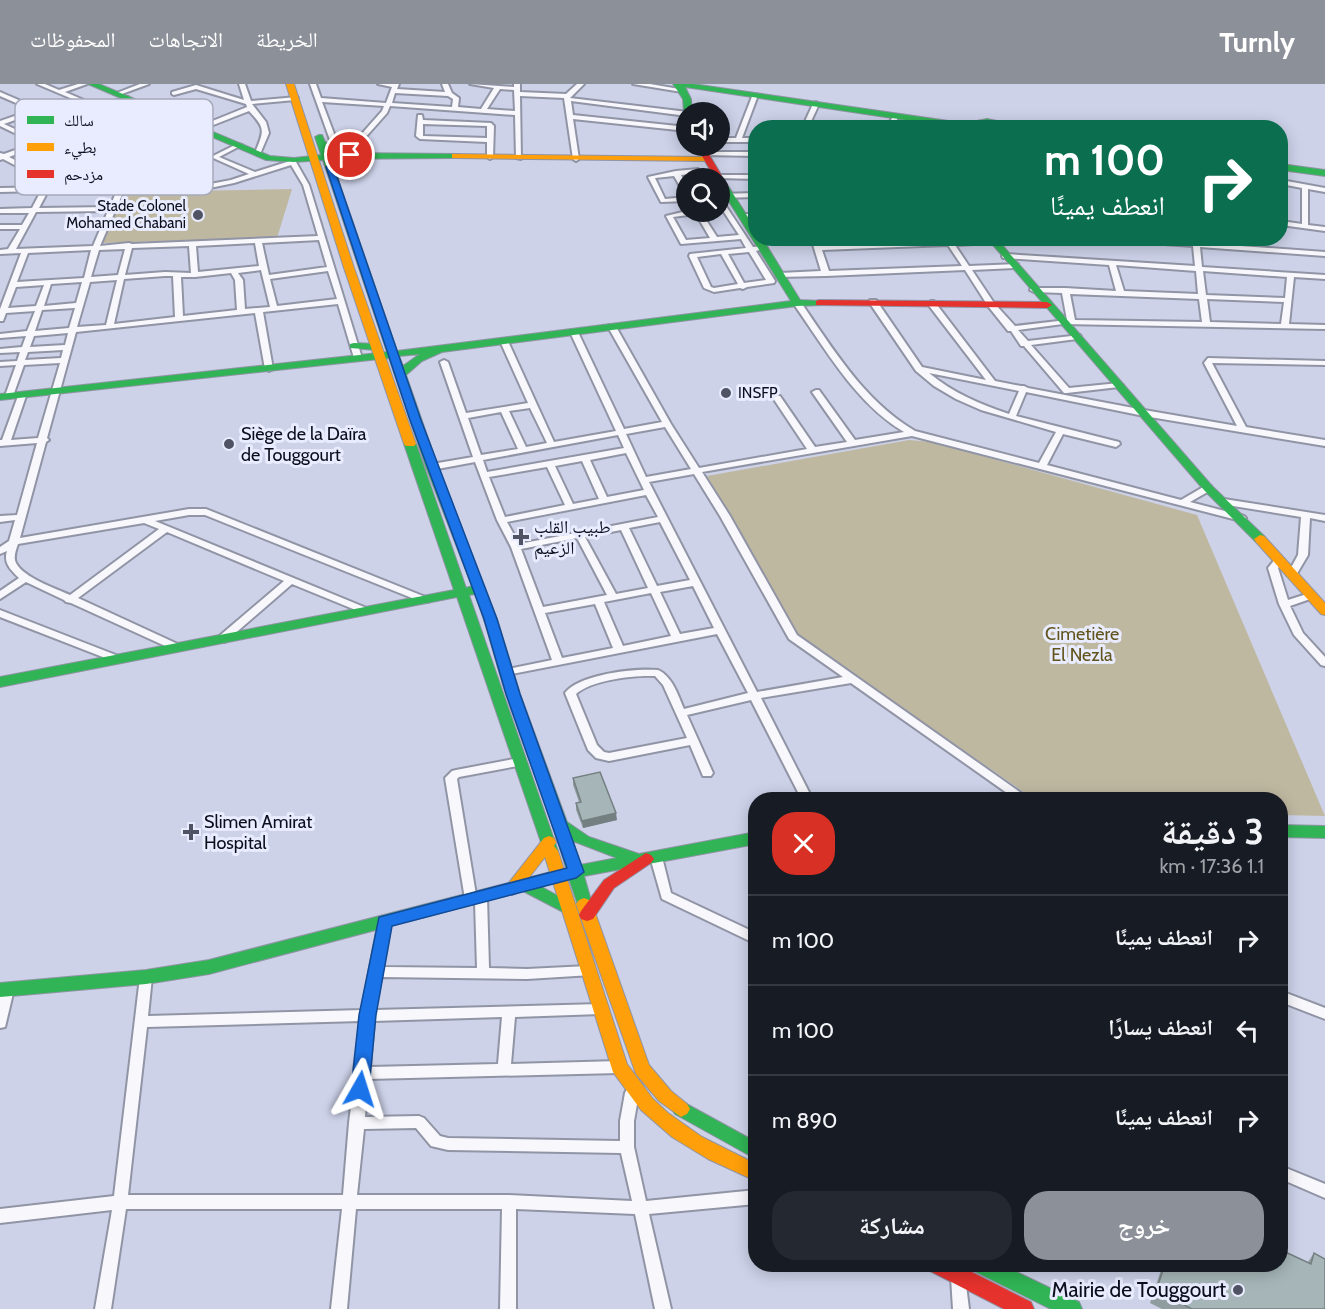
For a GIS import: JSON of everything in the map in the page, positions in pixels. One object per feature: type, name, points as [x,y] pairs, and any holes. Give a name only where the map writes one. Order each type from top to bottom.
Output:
[{"type":"main road","points":[[94,84],[128,99]]},
{"type":"main road","points":[[290,84],[323,156]]},
{"type":"main road","points":[[301,84],[460,592],[549,842],[619,1067],[633,1093],[651,1113],[666,1125],[692,1142],[748,1169]]},
{"type":"main road","points":[[683,97],[705,86],[940,120]]},
{"type":"main road","points":[[705,86],[816,104],[884,120]]},
{"type":"main road","points":[[213,134],[258,153],[281,160],[294,161],[351,154],[576,159],[676,154]]},
{"type":"main road","points":[[323,156],[351,154]]},
{"type":"main road","points":[[1288,163],[1325,168]]},
{"type":"main road","points":[[1288,168],[1325,173]]},
{"type":"main road","points":[[730,206],[748,215]]},
{"type":"main road","points":[[757,246],[797,303]]},
{"type":"main road","points":[[997,246],[1041,298],[1067,322],[1077,337],[1208,488],[1241,518],[1325,611]]},
{"type":"main road","points":[[400,374],[418,359],[442,356],[504,341],[797,303],[991,304],[1023,303],[1041,298]]},
{"type":"main road","points":[[10,396],[269,369],[356,352],[442,356]]},
{"type":"main road","points":[[383,352],[400,374],[432,467],[479,589],[513,694],[561,825],[587,915],[634,1052],[654,1088],[686,1115],[748,1147]]},
{"type":"main road","points":[[0,682],[479,589]]},
{"type":"main road","points":[[561,825],[584,841],[647,859]]},
{"type":"main road","points":[[1288,831],[1325,832]]},
{"type":"main road","points":[[4,989],[146,977],[209,967],[512,890],[560,875],[748,840]]},
{"type":"main road","points":[[512,890],[549,842]]},
{"type":"main road","points":[[587,915],[609,884],[647,859]]},
{"type":"main road","points":[[527,886],[569,909]]},
{"type":"main road","points":[[949,1272],[1024,1309]]},
{"type":"main road","points":[[996,1272],[1072,1309]]},
{"type":"street","points":[[40,84],[75,99]]},
{"type":"street","points":[[59,92],[94,84]]},
{"type":"street","points":[[115,99],[146,84]]},
{"type":"street","points":[[242,84],[249,105],[262,122],[266,133],[258,153]]},
{"type":"street","points":[[313,84],[333,140],[351,154],[380,119],[395,87]]},
{"type":"street","points":[[381,84],[449,94],[456,98],[455,109]]},
{"type":"street","points":[[445,84],[449,94]]},
{"type":"street","points":[[473,84],[567,97],[683,97]]},
{"type":"street","points":[[567,97],[580,84]]},
{"type":"street","points":[[636,84],[683,97]]},
{"type":"street","points":[[174,93],[196,87],[249,105]]},
{"type":"street","points":[[483,111],[498,87]]},
{"type":"street","points":[[517,89],[519,158]]},
{"type":"street","points":[[0,94],[15,100]]},
{"type":"street","points":[[738,140],[755,95]]},
{"type":"street","points":[[567,97],[576,159]]},
{"type":"street","points":[[213,122],[249,105],[295,98]]},
{"type":"street","points":[[319,100],[518,113]]},
{"type":"street","points":[[809,120],[816,104]]},
{"type":"street","points":[[422,106],[419,122],[419,136],[422,138],[491,140]]},
{"type":"street","points":[[570,117],[676,128]]},
{"type":"street","points":[[0,124],[15,118]]},
{"type":"street","points":[[419,122],[489,124],[490,157]]},
{"type":"street","points":[[0,124],[15,131]]},
{"type":"street","points":[[453,156],[457,140]]},
{"type":"street","points":[[730,140],[748,140]]},
{"type":"street","points":[[239,145],[214,157],[256,174]]},
{"type":"street","points":[[730,154],[748,154]]},
{"type":"street","points":[[1,157],[15,164]]},
{"type":"street","points":[[213,185],[294,161],[306,185],[329,269],[356,352]]},
{"type":"street","points":[[676,173],[654,176],[651,179],[663,201],[676,200]]},
{"type":"street","points":[[730,178],[748,177]]},
{"type":"street","points":[[1288,183],[1325,190]]},
{"type":"street","points":[[1305,187],[1305,226]]},
{"type":"street","points":[[0,190],[15,190]]},
{"type":"street","points":[[11,251],[43,195]]},
{"type":"street","points":[[119,195],[96,246],[45,440],[10,556],[12,566],[25,578],[178,648]]},
{"type":"street","points":[[730,201],[748,197]]},
{"type":"street","points":[[0,211],[113,209]]},
{"type":"street","points":[[730,211],[748,234]]},
{"type":"street","points":[[676,214],[669,217],[684,242],[715,240],[748,242]]},
{"type":"street","points":[[704,222],[715,240]]},
{"type":"street","points":[[1288,224],[1325,229]]},
{"type":"street","points":[[0,227],[25,227]]},
{"type":"street","points":[[0,252],[96,246],[321,238]]},
{"type":"street","points":[[258,241],[262,268],[268,277],[274,309]]},
{"type":"street","points":[[192,243],[195,275]]},
{"type":"street","points":[[748,244],[692,258],[710,290],[771,283],[756,246]]},
{"type":"street","points":[[109,327],[129,245]]},
{"type":"street","points":[[826,274],[817,248],[854,246]]},
{"type":"street","points":[[951,246],[991,304],[1067,393]]},
{"type":"street","points":[[1196,246],[1206,324]]},
{"type":"street","points":[[1238,246],[1325,254]]},
{"type":"street","points":[[26,250],[3,301],[1,315],[80,305]]},
{"type":"street","points":[[723,252],[743,286]]},
{"type":"street","points":[[780,276],[968,270],[1011,261],[1112,263],[1325,278]]},
{"type":"street","points":[[1112,263],[1120,292]]},
{"type":"street","points":[[12,285],[177,274],[195,275],[262,268]]},
{"type":"street","points":[[268,277],[329,269]]},
{"type":"street","points":[[233,271],[239,280],[241,313]]},
{"type":"street","points":[[177,274],[179,319]]},
{"type":"street","points":[[1286,326],[1291,275]]},
{"type":"street","points":[[45,440],[3,442],[10,396],[48,283]]},
{"type":"street","points":[[1041,298],[1065,291],[1202,294],[1287,300]]},
{"type":"street","points":[[1065,291],[1067,322]]},
{"type":"street","points":[[0,336],[72,331],[340,301]]},
{"type":"street","points":[[873,302],[919,369],[936,386],[955,396],[1012,416],[1116,444]]},
{"type":"street","points":[[797,303],[878,409],[889,420],[912,433],[1241,518]]},
{"type":"street","points":[[931,303],[991,381]]},
{"type":"street","points":[[259,311],[269,369]]},
{"type":"street","points":[[1011,328],[1067,322],[1325,327]]},
{"type":"street","points":[[612,327],[695,471],[726,516],[793,637],[1014,792]]},
{"type":"street","points":[[574,332],[649,492],[752,696],[804,792]]},
{"type":"street","points":[[1024,344],[1077,337]]},
{"type":"street","points":[[504,341],[552,446]]},
{"type":"street","points":[[0,351],[68,347]]},
{"type":"street","points":[[442,356],[478,459],[502,520],[516,547],[558,661]]},
{"type":"street","points":[[0,364],[65,360]]},
{"type":"street","points":[[1243,430],[1208,363],[1211,360],[1325,363]]},
{"type":"street","points":[[919,369],[1024,388],[1067,393],[1144,413],[1325,443]]},
{"type":"street","points":[[1067,393],[1119,385]]},
{"type":"street","points":[[1012,416],[1024,388]]},
{"type":"street","points":[[816,392],[852,443]]},
{"type":"street","points":[[777,398],[813,451]]},
{"type":"street","points":[[463,416],[533,405]]},
{"type":"street","points":[[504,410],[523,451]]},
{"type":"street","points":[[432,467],[667,424]]},
{"type":"street","points":[[1042,466],[1061,430]]},
{"type":"street","points":[[644,480],[912,433]]},
{"type":"street","points":[[485,475],[630,450]]},
{"type":"street","points":[[585,458],[604,501]]},
{"type":"street","points":[[550,464],[570,507]]},
{"type":"street","points":[[1184,502],[1208,488]]},
{"type":"street","points":[[502,520],[649,492]]},
{"type":"street","points":[[1224,502],[1325,518]]},
{"type":"street","points":[[0,551],[15,542],[189,512],[206,512],[425,600]]},
{"type":"street","points":[[1292,575],[1303,555],[1306,514]]},
{"type":"street","points":[[0,519],[22,517]]},
{"type":"street","points":[[516,547],[663,519]]},
{"type":"street","points":[[145,520],[366,611]]},
{"type":"street","points":[[624,527],[677,638]]},
{"type":"street","points":[[69,600],[165,529]]},
{"type":"street","points":[[580,536],[613,597]]},
{"type":"street","points":[[1279,560],[1273,568],[1284,604],[1299,635],[1325,663]]},
{"type":"street","points":[[0,596],[25,578]]},
{"type":"street","points":[[221,640],[290,580]]},
{"type":"street","points":[[541,611],[696,582]]},
{"type":"street","points":[[1284,604],[1310,596]]},
{"type":"street","points":[[598,600],[619,649]]},
{"type":"street","points":[[0,613],[117,659]]},
{"type":"street","points":[[507,672],[719,630]]},
{"type":"street","points":[[693,741],[609,757],[600,755],[592,747],[570,693],[575,686],[586,683],[645,672],[658,673],[667,683],[681,712],[707,773]]},
{"type":"street","points":[[681,712],[752,696],[852,679]]},
{"type":"street","points":[[483,973],[484,934],[451,778],[456,774],[519,762]]},
{"type":"street","points":[[647,859],[666,896],[748,935]]},
{"type":"street","points":[[339,1309],[368,1015],[385,921]]},
{"type":"street","points":[[375,972],[588,971]]},
{"type":"street","points":[[103,1309],[120,1202],[146,977]]},
{"type":"street","points":[[0,1023],[4,989]]},
{"type":"street","points":[[1288,999],[1325,1014]]},
{"type":"street","points":[[141,1022],[601,1009]]},
{"type":"street","points":[[504,1070],[509,1012]]},
{"type":"street","points":[[362,1073],[619,1067]]},
{"type":"street","points":[[633,1093],[627,1121],[627,1147],[663,1309]]},
{"type":"street","points":[[356,1123],[419,1122],[436,1142],[448,1144],[627,1147]]},
{"type":"street","points":[[1288,1175],[1325,1191]]},
{"type":"street","points":[[0,1216],[120,1202],[509,1202],[642,1208],[748,1198]]},
{"type":"street","points":[[508,1309],[509,1202]]},
{"type":"street","points":[[958,1277],[961,1309]]},
{"type":"green space","name":"Stade Colonel Mohamed Chabani","points":[[292,189],[277,238],[100,243],[123,195],[213,195],[213,190]]},
{"type":"green space","name":"Cimetière El Nezla","points":[[909,440],[932,442],[1197,515],[1325,816],[1288,815],[1288,792],[1024,792],[798,637],[707,476]]},
{"type":"building","points":[[600,772],[616,813],[582,821],[576,803],[581,802],[573,778]]},
{"type":"building","name":"Mairie de Touggourt","points":[[1288,1253],[1311,1264],[1314,1253],[1325,1259],[1325,1309],[1192,1309],[1156,1291],[1162,1272],[1288,1272]]},
{"type":"traffic: fast","points":[[92,84],[128,99]]},
{"type":"traffic: fast","points":[[677,84],[924,120]]},
{"type":"traffic: fast","points":[[679,84],[687,102]]},
{"type":"traffic: fast","points":[[213,135],[269,158],[294,160],[350,155],[455,156]]},
{"type":"traffic: fast","points":[[319,137],[432,467],[491,619],[513,694],[561,825],[584,904]]},
{"type":"traffic: fast","points":[[322,144],[348,155]]},
{"type":"traffic: fast","points":[[1288,168],[1325,173]]},
{"type":"traffic: fast","points":[[730,196],[748,224]]},
{"type":"traffic: fast","points":[[762,246],[797,303]]},
{"type":"traffic: fast","points":[[998,246],[1208,488],[1260,539]]},
{"type":"traffic: fast","points":[[0,397],[440,349],[797,303],[819,303]]},
{"type":"traffic: fast","points":[[354,346],[377,347]]},
{"type":"traffic: fast","points":[[400,374],[418,359],[440,349]]},
{"type":"traffic: fast","points":[[410,444],[551,851]]},
{"type":"traffic: fast","points":[[0,682],[479,589]]},
{"type":"traffic: fast","points":[[561,825],[584,841],[638,860]]},
{"type":"traffic: fast","points":[[1288,831],[1325,832]]},
{"type":"traffic: fast","points":[[0,990],[146,977],[209,967],[560,875],[748,840]]},
{"type":"traffic: fast","points":[[527,886],[569,909]]},
{"type":"traffic: fast","points":[[681,1109],[748,1147]]},
{"type":"traffic: fast","points":[[996,1272],[1072,1309]]},
{"type":"traffic: slow","points":[[290,84],[349,268],[410,444]]},
{"type":"traffic: slow","points":[[455,156],[707,159]]},
{"type":"traffic: slow","points":[[1260,539],[1325,611]]},
{"type":"traffic: slow","points":[[512,889],[549,842]]},
{"type":"traffic: slow","points":[[551,851],[619,1067],[647,1104],[662,1119],[696,1142],[748,1169]]},
{"type":"traffic: slow","points":[[584,904],[642,1069],[665,1096],[681,1109]]},
{"type":"traffic: jam","points":[[706,156],[713,168]]},
{"type":"traffic: jam","points":[[819,303],[1047,305]]},
{"type":"traffic: jam","points":[[587,915],[609,884],[646,859]]},
{"type":"traffic: jam","points":[[951,1272],[1024,1309]]},
{"type":"place","name":"Stade Colonel Mohamed Chabani","points":[[198,215]]},
{"type":"place","name":"INSFP","points":[[726,393]]},
{"type":"place","name":"Siège de la Daïra de Touggourt","points":[[229,444]]},
{"type":"place","name":"طبيب القلب الزعيم","points":[[521,537]]},
{"type":"place","name":"Slimen Amirat Hospital","points":[[191,832]]},
{"type":"place","name":"Mairie de Touggourt","points":[[1238,1290]]},
{"type":"route","points":[[350,155],[354,155],[330,167],[415,420],[490,619],[513,694],[576,872],[385,921],[368,1015],[360,1089]]}]
